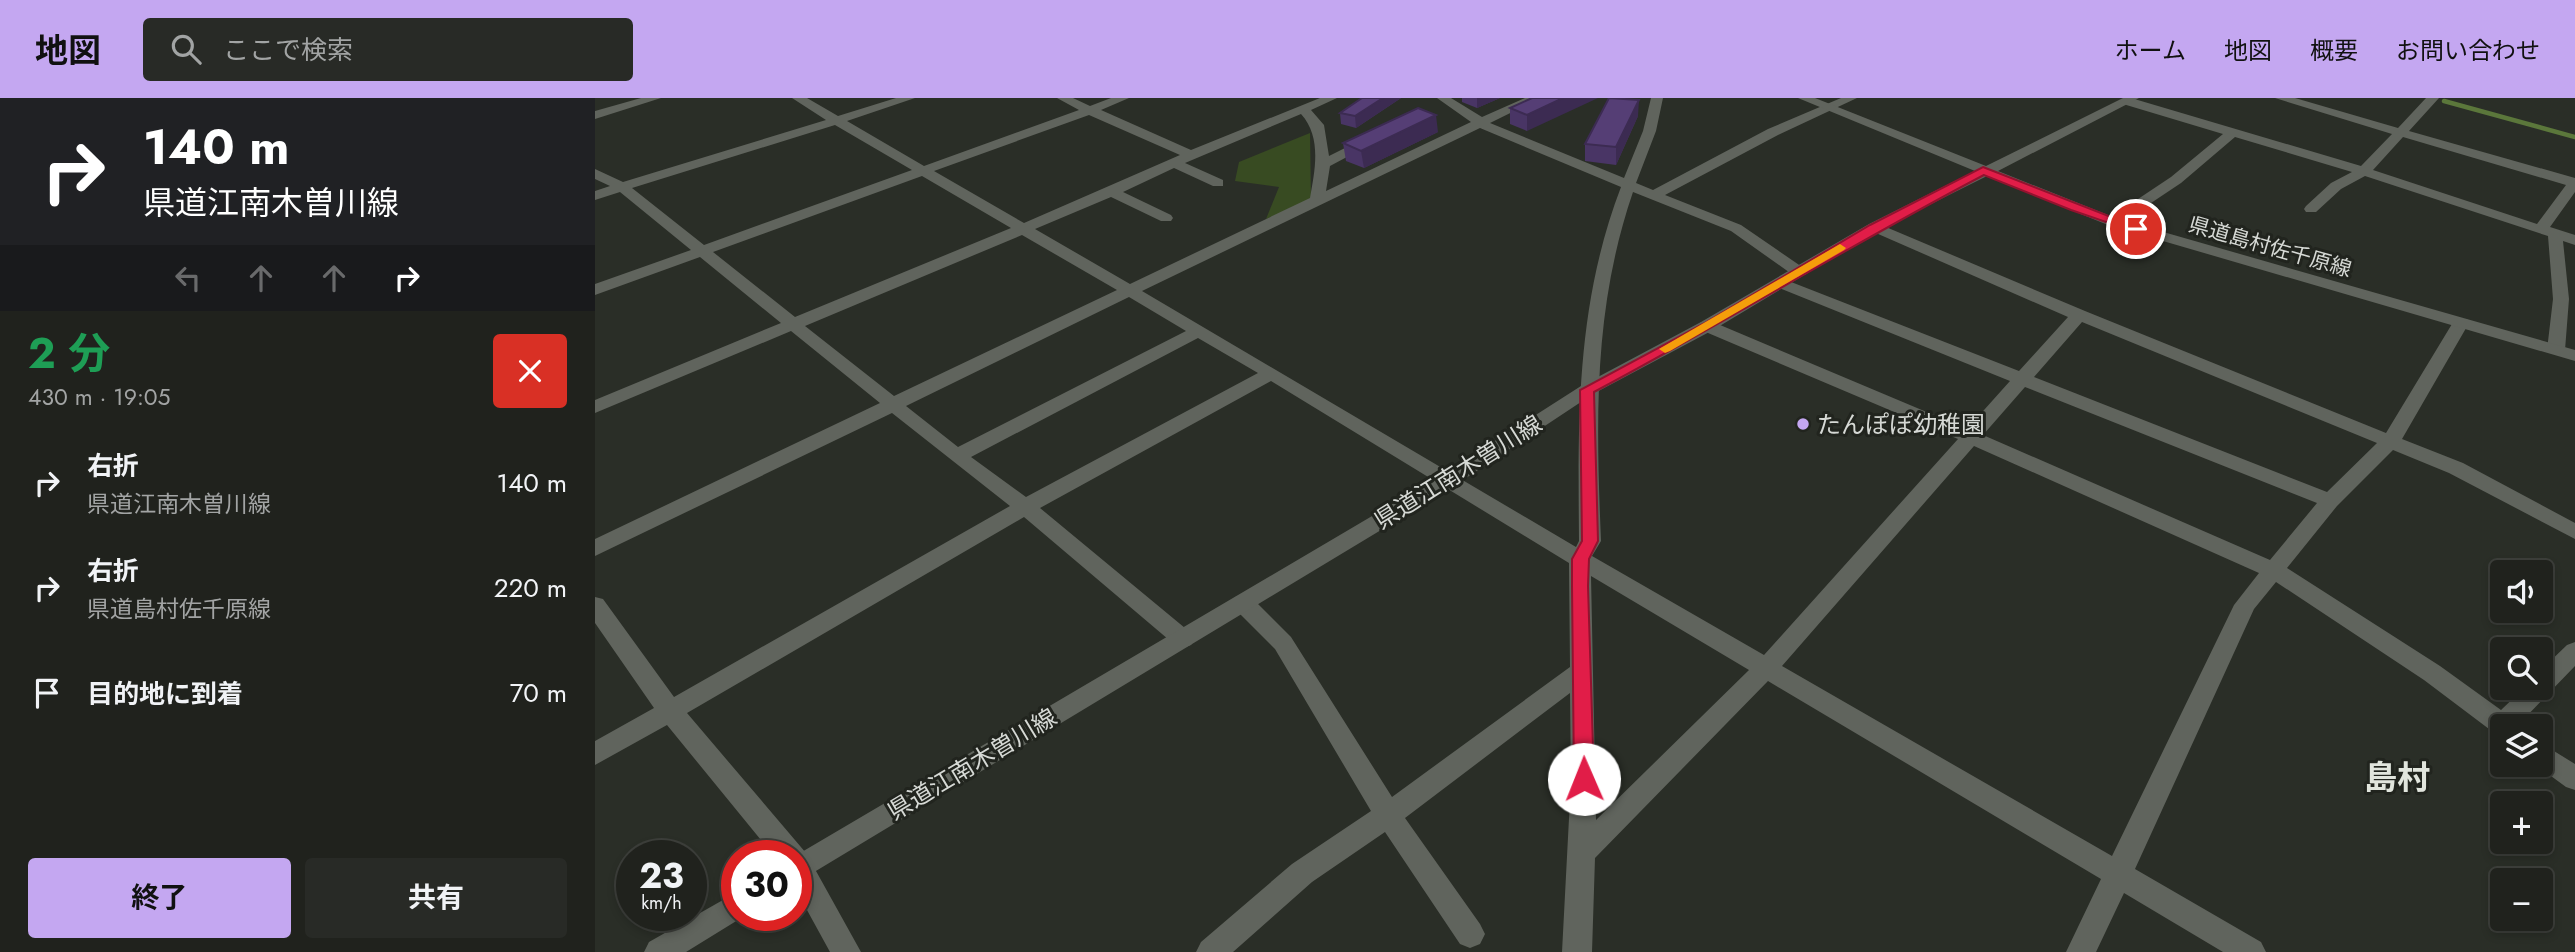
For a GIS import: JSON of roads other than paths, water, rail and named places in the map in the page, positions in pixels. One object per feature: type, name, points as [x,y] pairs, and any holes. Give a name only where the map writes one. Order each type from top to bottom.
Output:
[{"type":"street","points":[[595,115],[655,98]]},
{"type":"street","points":[[798,98],[1271,373],[1447,481],[2251,952]]},
{"type":"street","points":[[595,196],[909,98]]},
{"type":"street","points":[[1063,98],[1193,156]]},
{"type":"street","points":[[595,290],[1123,98]]},
{"type":"street","points":[[595,548],[1317,200],[1535,98]]},
{"type":"street","points":[[1577,952],[1584,779],[1580,559],[1590,541],[1587,390],[1593,326],[1605,261],[1629,184],[1654,121],[1657,98]]},
{"type":"street","name":"県道島村佐千原線","points":[[1804,98],[2113,222],[2575,356]]},
{"type":"street","points":[[1654,195],[1827,107],[1851,98]]},
{"type":"street","points":[[2281,98],[2575,182],[2548,232],[2568,301],[2556,350]]},
{"type":"street","points":[[2311,209],[2336,186],[2364,171],[2434,98]]},
{"type":"street","points":[[595,407],[1111,192],[1223,140],[1327,99]]},
{"type":"street","points":[[2130,100],[2364,171],[2575,240]]},
{"type":"street","name":"県道江南木曽川線","points":[[812,854],[1183,639],[1447,481],[1587,390],[1707,326],[1874,227],[2130,100]]},
{"type":"street","points":[[1447,105],[1480,124],[1737,228],[1799,272]]},
{"type":"street","points":[[1303,109],[1318,125],[1323,164],[1317,200]]},
{"type":"street","points":[[2113,222],[2176,180],[2234,131]]},
{"type":"street","points":[[1323,164],[1382,135]]},
{"type":"street","points":[[1176,164],[1218,183]]},
{"type":"street","points":[[595,173],[622,187],[795,324],[957,456],[1025,507],[1183,639]]},
{"type":"street","points":[[1111,192],[1166,218]]},
{"type":"street","points":[[1874,227],[2079,315],[2456,468],[2575,532]]},
{"type":"street","points":[[1780,283],[2023,377],[2330,501]]},
{"type":"street","points":[[1580,854],[1767,667],[2079,315]]},
{"type":"street","points":[[2081,952],[2245,605],[2330,501],[2391,441],[2461,323]]},
{"type":"street","points":[[1707,326],[2274,570],[2432,673],[2490,716]]},
{"type":"street","points":[[957,456],[1198,331]]},
{"type":"street","points":[[595,754],[1025,507],[1271,373]]},
{"type":"street","points":[[1243,603],[1283,643],[1388,814],[1471,934]]},
{"type":"street","points":[[595,605],[670,711],[777,840]]},
{"type":"street","points":[[2553,674],[2575,651]]},
{"type":"street","points":[[1211,952],[1302,873],[1388,814],[1582,671]]},
{"type":"street","points":[[2514,714],[2528,700]]},
{"type":"street","points":[[2553,763],[2575,779]]},
{"type":"street","points":[[812,891],[846,952]]},
{"type":"street","points":[[659,952],[721,915]]},
{"type":"waterway","points":[[2444,101],[2575,137]]},
{"type":"place","name":"たんぽぽ幼稚園","points":[[1803,424]]},
{"type":"district","name":"島村","points":[[2397,777]]}]
